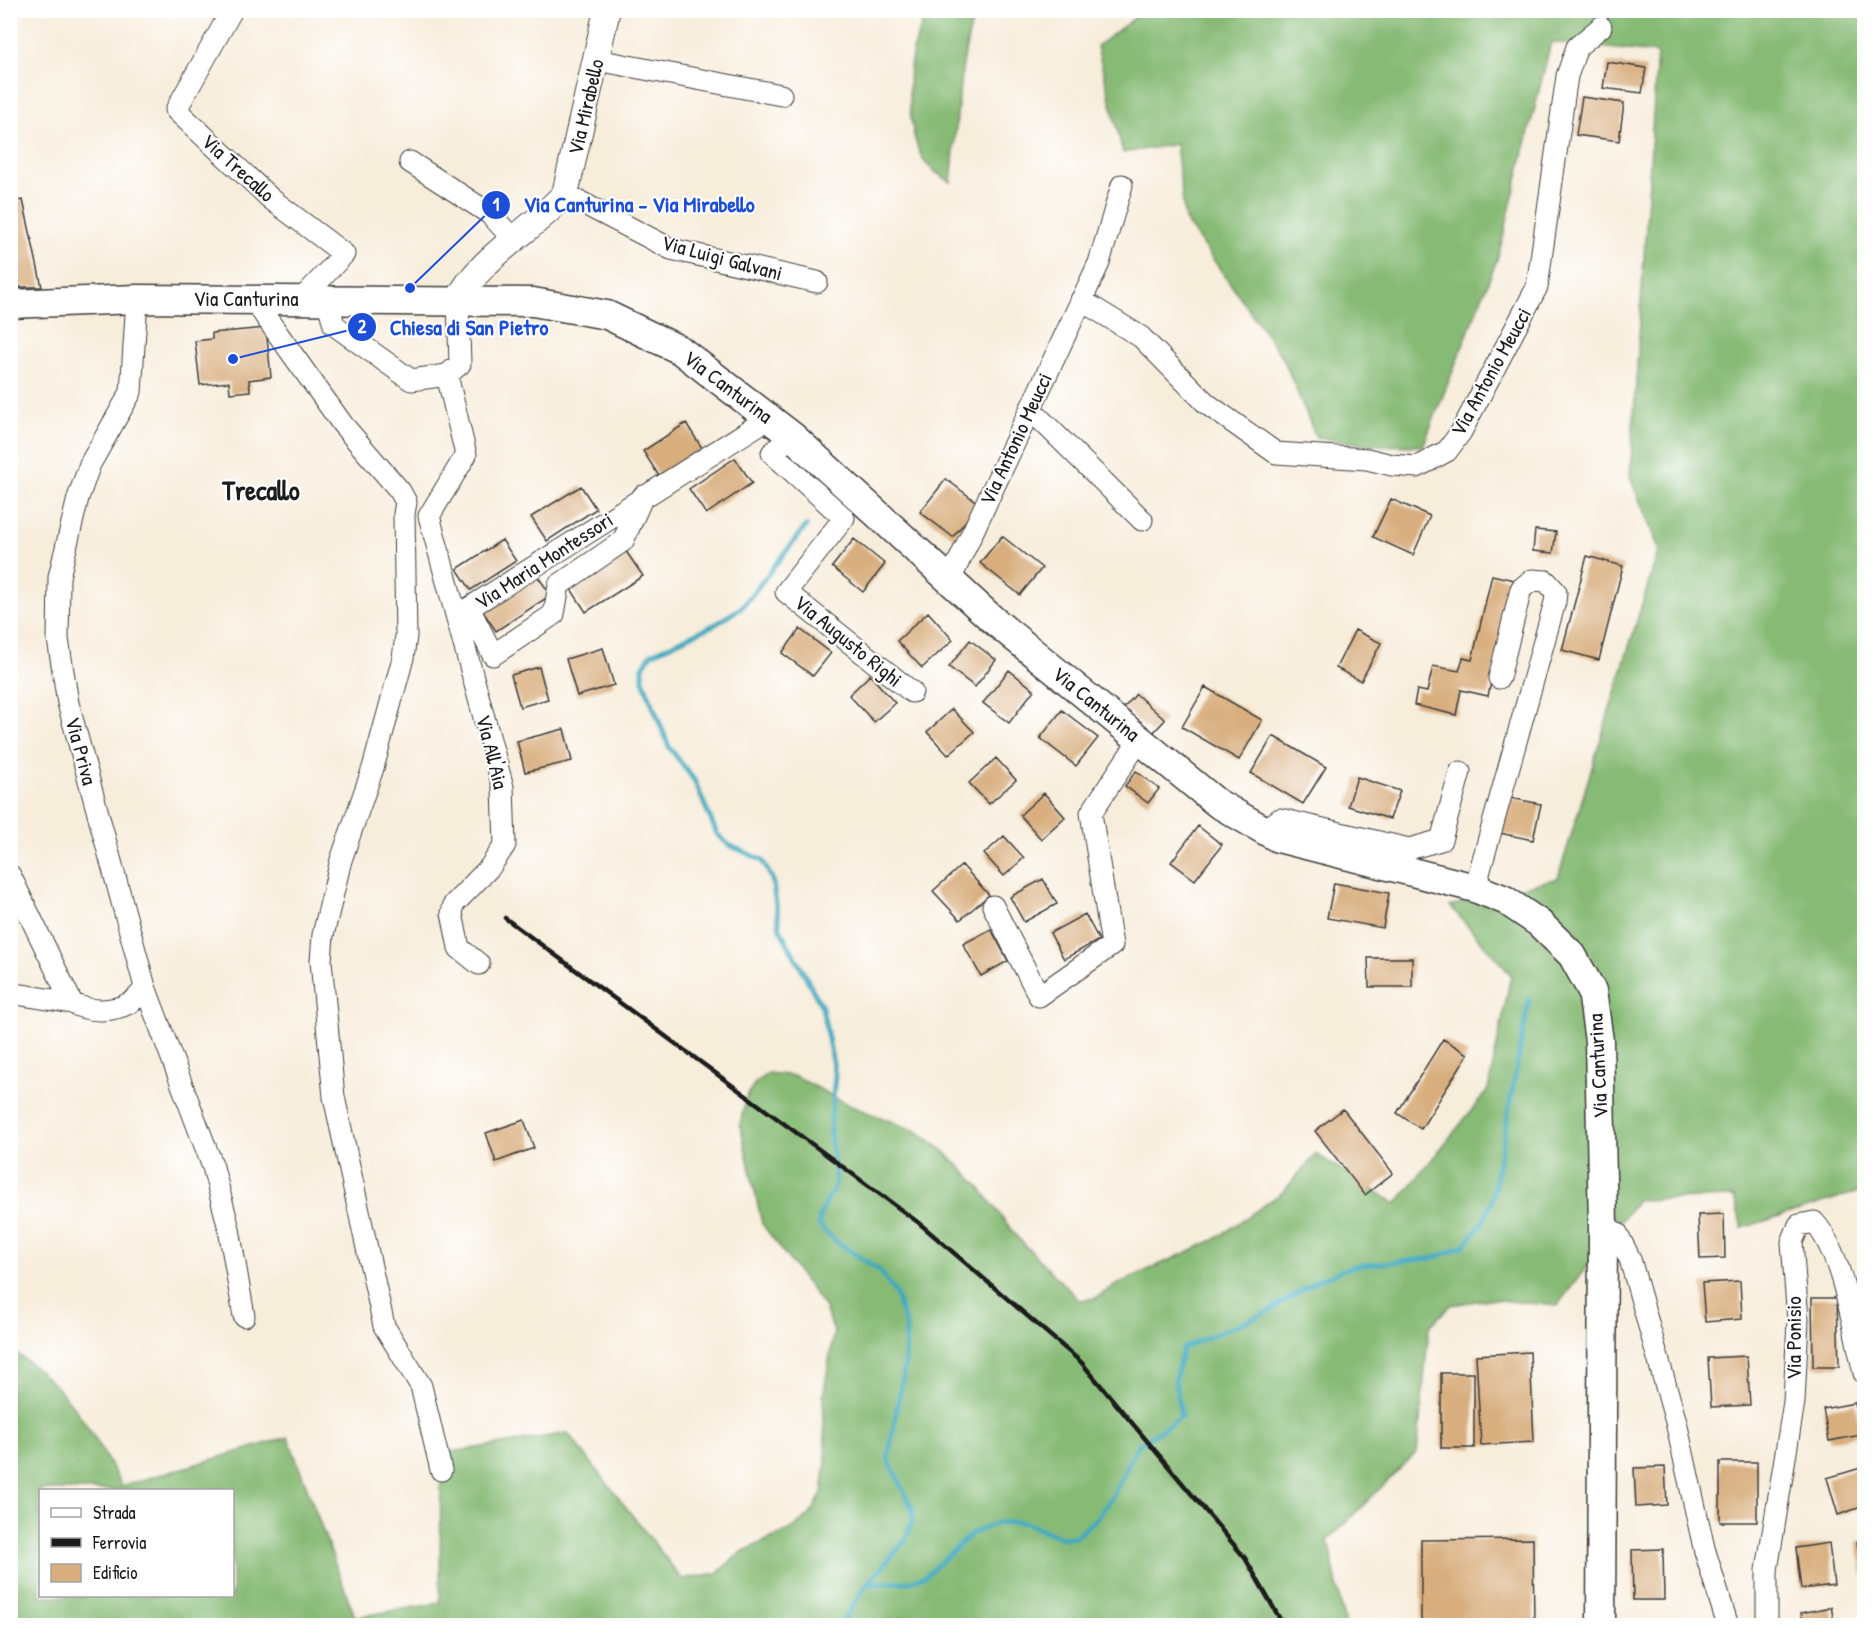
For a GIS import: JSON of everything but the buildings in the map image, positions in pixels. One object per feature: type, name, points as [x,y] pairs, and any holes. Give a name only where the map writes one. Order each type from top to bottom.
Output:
[{"type":"main road","name":"Via Canturina","points":[[10,304],[137,299],[533,302],[608,315],[680,350],[792,436],[951,578],[992,619],[1217,803],[1278,838],[1475,888],[1505,900],[1539,923],[1572,955],[1592,992],[1599,1041],[1603,1226],[1601,1626]]},
{"type":"street","name":"Via Trecallo","points":[[232,10],[176,110],[271,199],[344,254],[314,300]]},
{"type":"street","name":"Via Mirabello","points":[[458,301],[470,278],[548,214],[565,194],[607,10]]},
{"type":"street","name":"Via Antonio Meucci","points":[[1081,300],[1141,337],[1207,404],[1276,453],[1367,459],[1392,465],[1417,466],[1430,462],[1447,452],[1461,432],[1537,287],[1567,76],[1577,47],[1601,27]]},
{"type":"street","points":[[597,60],[781,95]]},
{"type":"street","points":[[410,162],[490,214],[515,241]]},
{"type":"street","name":"Via Antonio Meucci","points":[[951,578],[1099,263],[1122,185]]},
{"type":"street","name":"Via Luigi Galvani","points":[[565,194],[671,249],[817,282]]},
{"type":"street","name":"Via Priva","points":[[137,299],[131,392],[90,464],[68,535],[59,577],[58,639],[68,703],[145,987],[213,1167],[229,1229],[244,1316]]},
{"type":"street","points":[[253,299],[343,425],[406,502],[404,514],[406,636],[403,658],[373,768],[341,860],[323,935],[321,961],[334,1096],[384,1326],[421,1386],[441,1470]]},
{"type":"street","points":[[314,300],[334,325],[411,380],[447,375],[460,364],[458,301]]},
{"type":"street","name":"Via All'Aia","points":[[447,375],[466,455],[429,516],[502,787],[505,844],[490,867],[454,904],[452,913],[459,948],[479,964]]},
{"type":"street","points":[[1030,409],[1142,519]]},
{"type":"street","name":"Via Maria Montessori","points":[[643,496],[623,541],[559,585],[554,614],[493,655],[469,608],[643,496],[769,418]]},
{"type":"street","name":"Via Augusto Righi","points":[[792,436],[772,453],[844,518],[786,592],[912,692]]},
{"type":"street","points":[[1475,888],[1555,602],[1556,592],[1546,581],[1532,580],[1521,589],[1499,678]]},
{"type":"street","points":[[993,906],[1039,996],[1112,945],[1091,813],[1140,740]]},
{"type":"street","points":[[1265,830],[1280,819],[1410,849],[1441,840],[1460,772]]},
{"type":"street","points":[[10,875],[72,1003]]},
{"type":"street","points":[[10,993],[72,1003],[99,1010],[114,1009],[142,993],[145,987]]},
{"type":"street","name":"Via Ponisio","points":[[1767,1626],[1767,1570],[1794,1402],[1798,1320],[1792,1242],[1799,1225],[1814,1222],[1826,1234],[1864,1373]]},
{"type":"street","points":[[1603,1226],[1617,1233],[1630,1259],[1676,1422],[1704,1548],[1728,1626]]},
{"type":"green space","points":[[1145,10],[1864,11],[1864,1190],[1742,1228],[1734,1197],[1637,1200],[1557,1306],[1489,1299],[1451,1305],[1429,1327],[1417,1452],[1328,1540],[1345,1625],[11,1625],[10,1349],[31,1364],[63,1394],[87,1426],[122,1486],[288,1437],[355,1617],[440,1603],[441,1454],[568,1433],[682,1579],[717,1573],[742,1552],[793,1528],[812,1512],[822,1493],[826,1463],[823,1397],[834,1332],[824,1306],[762,1224],[740,1124],[746,1098],[755,1083],[768,1073],[795,1076],[851,1106],[916,1131],[944,1151],[978,1185],[1016,1236],[1079,1300],[1096,1298],[1119,1283],[1214,1240],[1284,1191],[1316,1154],[1396,1204],[1488,1090],[1511,975],[1450,906],[1558,878],[1659,549],[1630,477],[1657,53],[1551,42],[1498,257],[1423,446],[1369,445],[1316,437],[1283,358],[1185,220],[1176,144],[1123,153],[1097,46]]},
{"type":"green space","points":[[927,11],[976,11],[965,51],[951,182],[933,171],[925,162],[919,151],[912,124],[909,92],[911,63]]},
{"type":"waterway","points":[[806,526],[742,607],[716,624],[651,654],[643,667],[643,680],[669,747],[694,780],[717,834],[729,845],[762,860],[772,879],[780,929],[822,1007],[835,1075],[830,1131],[836,1183],[820,1215],[819,1225],[833,1239],[880,1271],[896,1294],[906,1327],[905,1363],[888,1459],[912,1508],[913,1519],[905,1541],[867,1584],[840,1626]]},
{"type":"waterway","points":[[867,1584],[908,1582],[925,1576],[973,1533],[997,1523],[1023,1522],[1062,1538],[1075,1537],[1097,1518],[1111,1499],[1138,1445],[1181,1417],[1175,1380],[1183,1348],[1268,1312],[1316,1281],[1353,1266],[1434,1258],[1464,1246],[1483,1222],[1492,1200],[1529,1000]]},
{"type":"railway","points":[[505,918],[919,1223],[1081,1362],[1245,1558],[1284,1626]]},
{"type":"place","name":"Via Canturina - Via Mirabello","points":[[410,288]]},
{"type":"place","name":"Chiesa di San Pietro","points":[[233,359]]},
{"type":"district","name":"Trecallo","points":[[261,491]]}]
